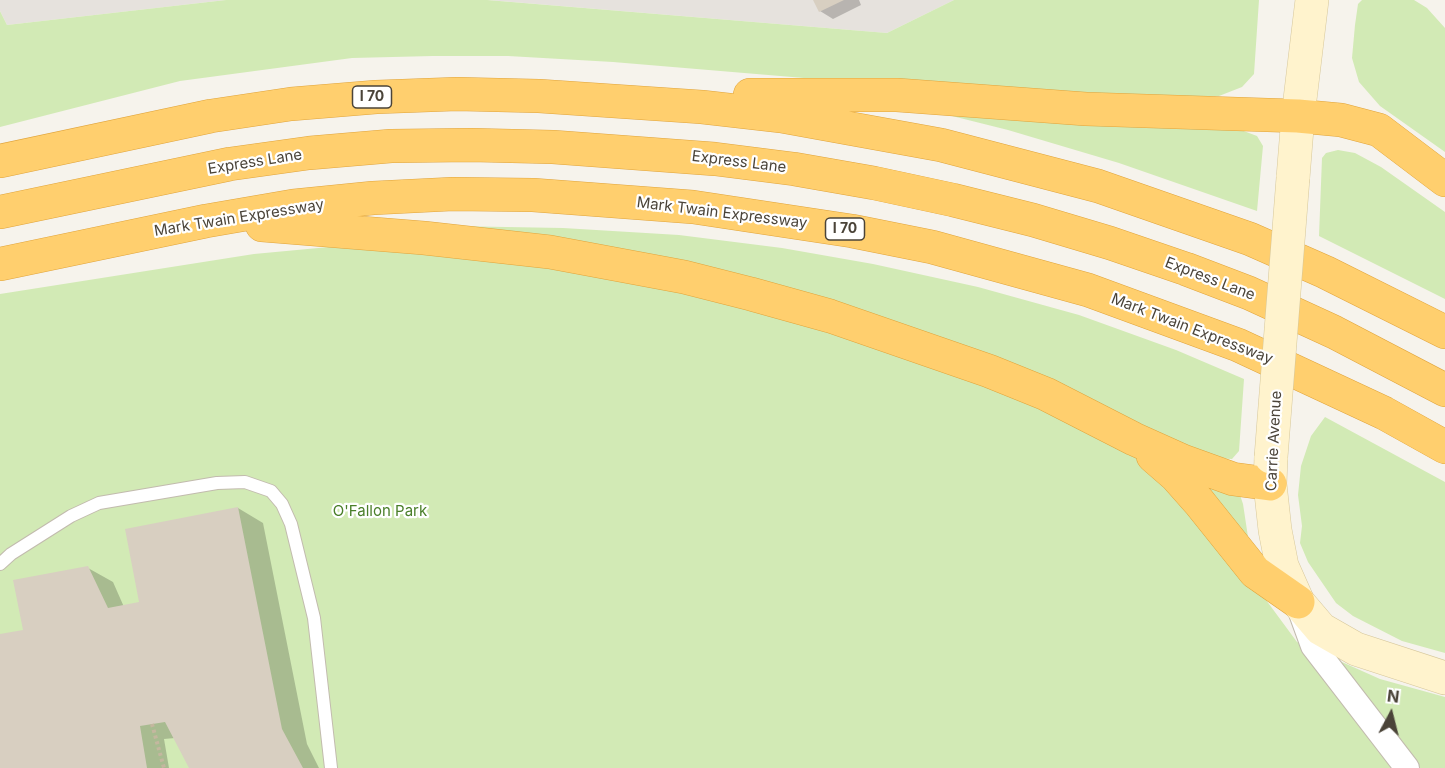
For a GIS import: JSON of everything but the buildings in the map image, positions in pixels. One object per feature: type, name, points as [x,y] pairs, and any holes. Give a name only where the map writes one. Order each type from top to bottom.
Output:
[{"type":"highway","name":"I 70","points":[[0,161],[211,116],[291,104],[376,97],[457,94],[539,96],[702,106],[781,116],[941,145],[1076,180],[1176,212],[1250,239],[1336,277],[1445,332]]},
{"type":"highway","points":[[619,100],[759,94],[897,95],[1086,109],[1298,116],[1341,120],[1379,130],[1445,180]]},
{"type":"highway","name":"Express Lane","points":[[0,212],[230,164],[309,153],[391,146],[553,147],[715,159],[794,169],[874,183],[1021,217],[1110,243],[1249,293],[1334,332],[1445,390]]},
{"type":"highway","name":"Mark Twain Expressway","points":[[0,264],[206,220],[293,206],[373,198],[453,194],[521,195],[693,207],[852,231],[932,246],[1088,290],[1238,345],[1384,413],[1445,447]]},
{"type":"highway","points":[[206,220],[424,238],[550,252],[684,276],[830,316],[923,348],[1046,394],[1134,439],[1183,461],[1233,479],[1270,470]]},
{"type":"highway","points":[[1134,439],[1176,476],[1255,572],[1298,602]]},
{"type":"main road","name":"Carrie Avenue","points":[[1313,1],[1298,116],[1270,470],[1275,530],[1282,566],[1298,602],[1321,629],[1356,649],[1445,678]]},
{"type":"street","points":[[1298,602],[1313,646],[1407,768]]},
{"type":"lane","points":[[0,564],[11,554],[71,516],[99,503],[217,483],[245,482],[271,491],[282,504],[291,524],[314,618],[331,768]]},
{"type":"path","points":[[152,724],[164,768]]},
{"type":"shaded area","points":[[0,0],[226,0],[7,25],[0,11]]},
{"type":"shaded area","points":[[488,0],[954,0],[887,33]]},
{"type":"green space","points":[[226,0],[487,0],[887,33],[954,0],[1259,0],[1254,74],[1242,87],[1219,96],[1127,101],[508,56],[352,58],[180,81],[0,127],[0,11],[7,25]]},
{"type":"green space","points":[[1362,0],[1414,0],[1427,8],[1445,28],[1445,152],[1380,106],[1359,82],[1352,58],[1358,4]]},
{"type":"green space","points":[[920,108],[1241,130],[1257,136],[1263,146],[1257,211],[1119,163],[1008,130]]},
{"type":"green space","points":[[1338,150],[1355,153],[1381,167],[1445,212],[1445,299],[1319,236],[1322,158],[1326,153]]},
{"type":"green space","points":[[450,226],[563,228],[679,235],[782,248],[873,264],[978,287],[1079,315],[1176,350],[1244,379],[1239,451],[1232,459],[1212,458],[1048,386]]},
{"type":"green space","name":"O'Fallon Park","points":[[329,247],[475,255],[734,299],[1003,388],[1125,448],[1146,464],[1255,585],[1297,642],[1380,679],[1445,697],[1445,768],[0,768],[0,294],[254,254]]},
{"type":"green space","points":[[1325,417],[1445,482],[1445,653],[1402,641],[1353,616],[1336,603],[1308,562],[1300,543],[1302,526],[1298,495],[1301,466],[1311,436]]},
{"type":"green space","points":[[1191,478],[1240,495],[1250,550]]}]
